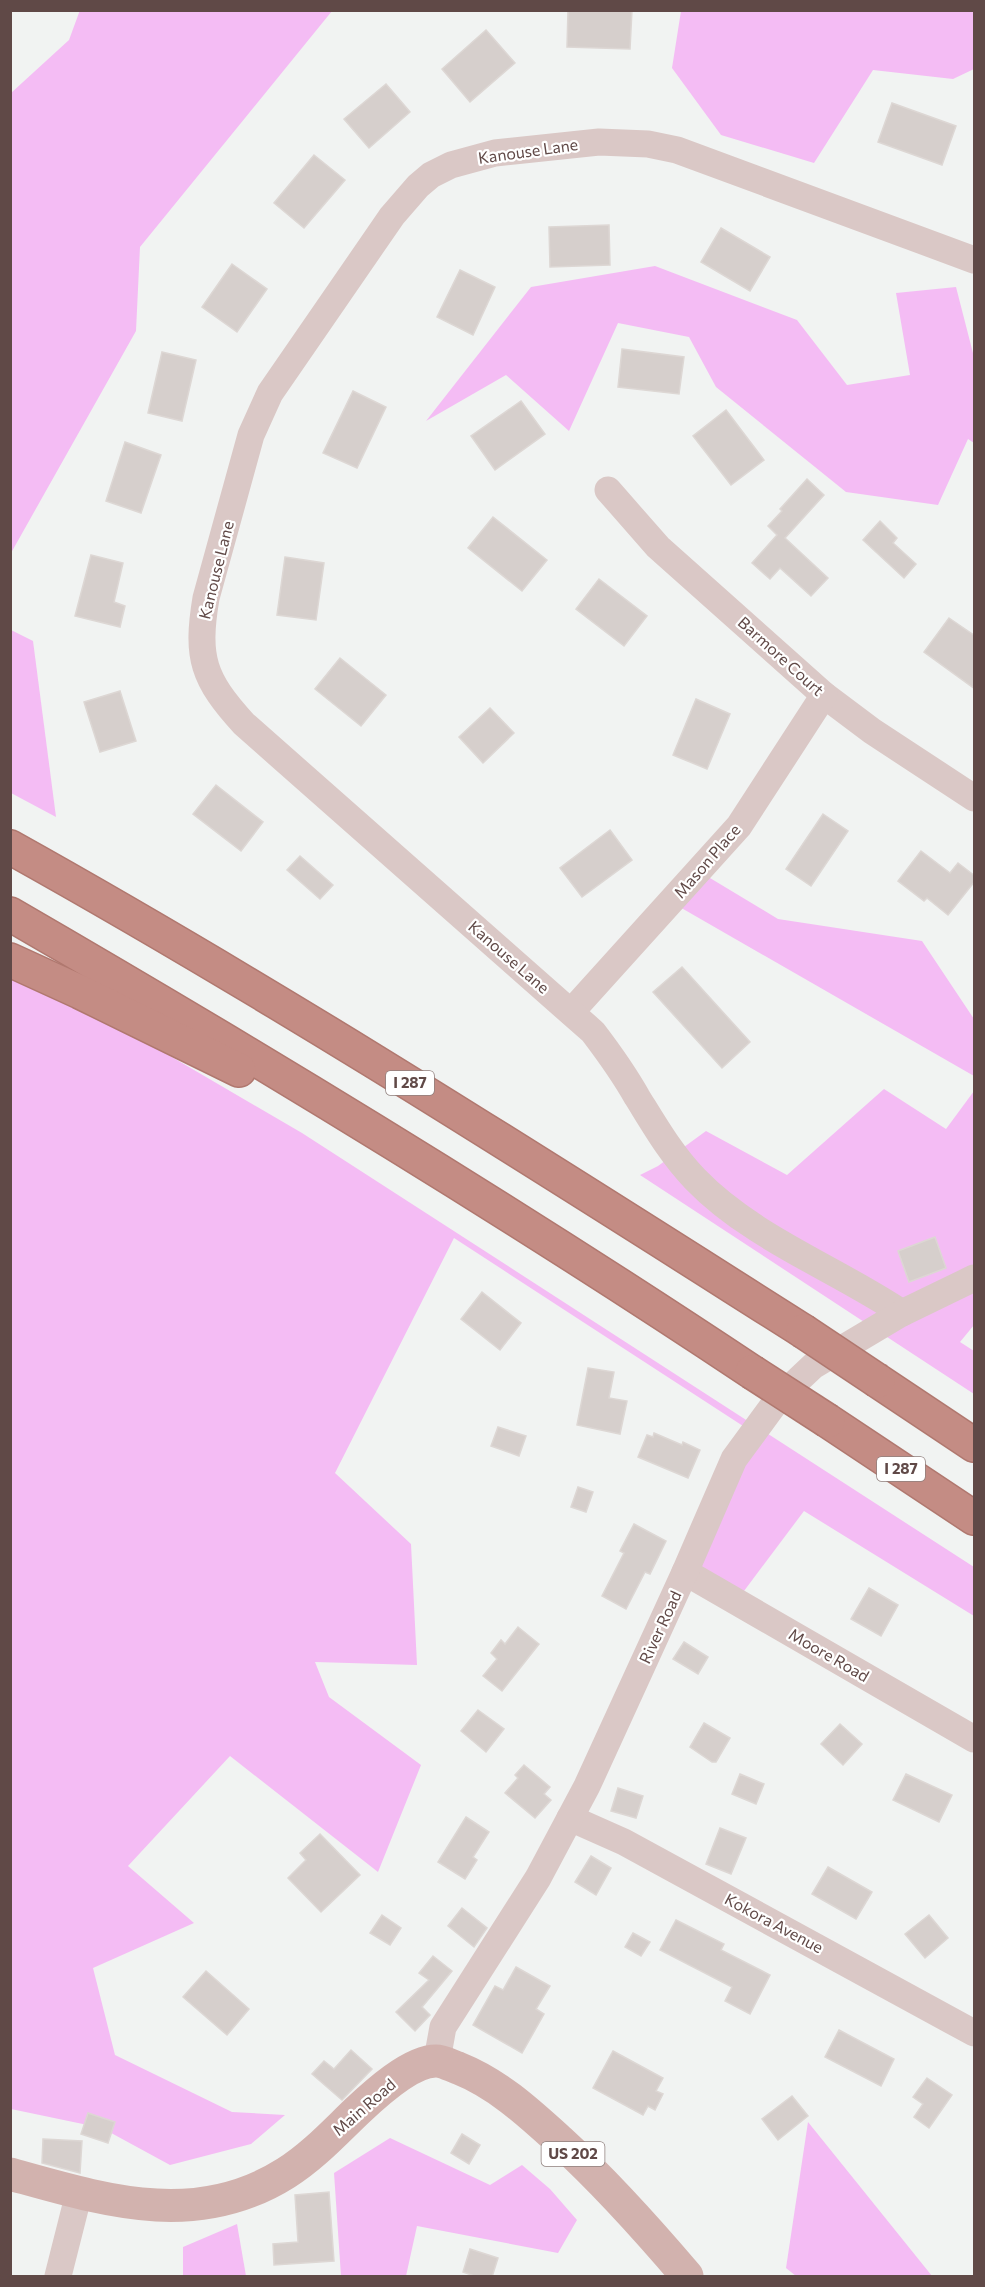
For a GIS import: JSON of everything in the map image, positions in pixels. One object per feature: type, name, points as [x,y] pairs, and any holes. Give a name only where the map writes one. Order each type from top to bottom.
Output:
[{"type":"highway","name":"I 287","points":[[10,847],[249,984],[352,1047],[580,1189],[975,1445]]},
{"type":"highway","name":"I 287","points":[[10,914],[218,1035],[446,1174],[975,1518]]},
{"type":"highway","points":[[10,960],[119,1011],[446,1174]]},
{"type":"main road","name":"Main Road","points":[[10,2174],[102,2199],[141,2205],[179,2206],[204,2203],[241,2194],[264,2185],[306,2158],[371,2098],[408,2069],[437,2060]]},
{"type":"main road","name":"US 202","points":[[437,2060],[475,2075],[516,2101],[585,2164],[633,2214],[687,2277]]},
{"type":"street","name":"Kanouse Lane","points":[[902,1313],[867,1290],[793,1250],[726,1206],[697,1182],[657,1133],[617,1064],[593,1032],[244,724],[225,703],[206,671],[202,642],[206,598],[252,435],[270,393],[402,202],[431,175],[471,159],[495,153],[599,142],[648,144],[677,150],[975,260]]},
{"type":"street","name":"Barmore Court","points":[[608,490],[658,547],[824,695],[872,731],[975,798]]},
{"type":"street","name":"Mason Place","points":[[571,1012],[739,826],[824,695]]},
{"type":"street","name":"River Road","points":[[437,2060],[443,2028],[538,1878],[570,1818],[685,1572],[734,1458],[778,1399],[813,1366],[902,1313],[975,1278]]},
{"type":"street","name":"Moore Road","points":[[685,1572],[975,1739]]},
{"type":"street","name":"Kokora Avenue","points":[[570,1818],[624,1842],[975,2033]]},
{"type":"street","points":[[58,2277],[79,2193]]},
{"type":"shaded area","points":[[80,10],[332,11],[140,247],[136,331],[11,553],[11,93],[69,40]]},
{"type":"shaded area","points":[[681,11],[974,11],[974,69],[953,79],[873,70],[814,163],[721,135],[672,68]]},
{"type":"shaded area","points":[[655,266],[797,320],[847,385],[910,375],[896,293],[956,287],[974,357],[974,443],[968,439],[938,505],[846,492],[716,387],[689,337],[618,323],[569,431],[506,375],[426,421],[531,287]]},
{"type":"shaded area","points":[[11,630],[33,641],[56,817],[11,793]]},
{"type":"shaded area","points":[[695,869],[778,919],[922,941],[974,1019],[974,1076],[671,902]]},
{"type":"shaded area","points":[[11,974],[24,977],[165,1053],[302,1133],[974,1567],[974,1616],[804,1511],[741,1595],[680,1564],[743,1426],[454,1238],[335,1473],[411,1544],[417,1665],[315,1662],[329,1697],[421,1765],[378,1872],[230,1756],[128,1866],[194,1923],[93,1968],[115,2055],[232,2112],[285,2115],[251,2144],[170,2165],[102,2128],[11,2109]]},
{"type":"shaded area","points":[[884,1089],[946,1129],[974,1091],[974,1325],[960,1342],[974,1351],[974,1394],[640,1175],[658,1166],[706,1131],[787,1175]]},
{"type":"shaded area","points":[[808,2122],[932,2276],[796,2276],[786,2268]]},
{"type":"shaded area","points":[[390,2138],[490,2185],[522,2165],[550,2189],[577,2220],[558,2253],[417,2226],[406,2276],[341,2276],[334,2173]]},
{"type":"shaded area","points":[[237,2224],[246,2276],[183,2276],[183,2247]]},
{"type":"building","points":[[568,10],[632,10],[630,49],[567,47]]},
{"type":"building","points":[[486,30],[515,63],[470,102],[442,69]]},
{"type":"building","points":[[386,84],[410,112],[369,148],[344,119]]},
{"type":"building","points":[[892,103],[956,126],[942,165],[878,142]]},
{"type":"building","points":[[314,155],[345,180],[304,228],[274,203]]},
{"type":"building","points":[[609,225],[610,265],[550,267],[549,227]]},
{"type":"building","points":[[721,228],[770,257],[750,291],[701,262]]},
{"type":"building","points":[[232,264],[267,289],[237,332],[202,307]]},
{"type":"building","points":[[460,270],[495,287],[473,335],[437,317]]},
{"type":"building","points":[[622,349],[684,357],[679,394],[618,387]]},
{"type":"building","points":[[162,352],[196,360],[182,421],[148,413]]},
{"type":"building","points":[[353,391],[386,407],[357,468],[323,453]]},
{"type":"building","points":[[521,401],[545,434],[495,470],[471,436]]},
{"type":"building","points":[[726,410],[764,460],[731,485],[693,436]]},
{"type":"building","points":[[125,442],[161,455],[141,513],[106,501]]},
{"type":"building","points":[[807,479],[824,495],[785,538],[828,578],[811,596],[780,568],[770,579],[752,563],[777,535],[768,526]]},
{"type":"building","points":[[493,517],[547,560],[522,591],[468,548]]},
{"type":"building","points":[[880,521],[897,538],[893,543],[916,564],[904,578],[863,540]]},
{"type":"building","points":[[91,555],[123,563],[114,602],[125,606],[120,627],[75,616]]},
{"type":"building","points":[[285,557],[324,563],[316,620],[277,615]]},
{"type":"building","points":[[599,579],[647,616],[624,646],[576,609]]},
{"type":"building","points":[[949,618],[975,636],[975,689],[924,652]]},
{"type":"building","points":[[340,658],[386,695],[361,726],[315,689]]},
{"type":"building","points":[[120,691],[136,741],[100,752],[84,702]]},
{"type":"building","points":[[696,699],[730,714],[707,769],[673,755]]},
{"type":"building","points":[[490,708],[514,733],[483,763],[459,737]]},
{"type":"building","points":[[216,785],[263,822],[241,851],[193,814]]},
{"type":"building","points":[[823,814],[848,831],[811,886],[786,869]]},
{"type":"building","points":[[610,830],[632,860],[582,897],[560,868]]},
{"type":"building","points":[[921,851],[950,873],[958,863],[975,876],[975,881],[948,915],[927,898],[924,901],[898,881]]},
{"type":"building","points":[[300,856],[333,885],[320,899],[287,870]]},
{"type":"building","points":[[682,967],[750,1042],[722,1068],[653,992]]},
{"type":"building","points":[[935,1237],[946,1268],[909,1282],[898,1251]]},
{"type":"building","points":[[482,1292],[521,1323],[500,1350],[461,1319]]},
{"type":"building","points":[[588,1368],[614,1372],[609,1398],[627,1401],[620,1434],[577,1425]]},
{"type":"building","points":[[498,1427],[526,1436],[519,1456],[491,1446]]},
{"type":"building","points":[[654,1433],[700,1450],[688,1478],[638,1457],[647,1435],[653,1437]]},
{"type":"building","points":[[578,1487],[593,1492],[586,1512],[571,1507]]},
{"type":"building","points":[[634,1524],[666,1541],[650,1574],[645,1572],[626,1609],[602,1596],[624,1553],[620,1551]]},
{"type":"building","points":[[869,1588],[898,1605],[881,1636],[851,1619]]},
{"type":"building","points":[[518,1627],[539,1644],[502,1691],[483,1676],[497,1659],[491,1653],[501,1640],[505,1644]]},
{"type":"building","points":[[684,1642],[708,1657],[698,1674],[673,1659]]},
{"type":"building","points":[[478,1710],[504,1729],[486,1752],[461,1731]]},
{"type":"building","points":[[704,1723],[730,1738],[716,1762],[712,1762],[690,1747]]},
{"type":"building","points":[[840,1724],[862,1744],[843,1765],[821,1744]]},
{"type":"building","points":[[524,1765],[550,1787],[544,1794],[551,1800],[535,1818],[505,1793],[518,1778],[515,1775]]},
{"type":"building","points":[[740,1774],[764,1784],[756,1804],[732,1794]]},
{"type":"building","points":[[906,1774],[952,1795],[939,1822],[893,1800]]},
{"type":"building","points":[[618,1788],[643,1796],[636,1818],[611,1811]]},
{"type":"building","points":[[466,1817],[489,1832],[473,1857],[477,1860],[465,1879],[438,1862]]},
{"type":"building","points":[[720,1828],[746,1838],[731,1874],[706,1864]]},
{"type":"building","points":[[320,1834],[360,1875],[321,1912],[288,1878],[306,1860],[300,1853]]},
{"type":"building","points":[[591,1856],[611,1868],[596,1895],[575,1882]]},
{"type":"building","points":[[828,1867],[872,1892],[856,1919],[812,1894]]},
{"type":"building","points":[[462,1908],[487,1928],[474,1947],[448,1926]]},
{"type":"building","points":[[382,1915],[401,1928],[390,1945],[370,1933]]},
{"type":"building","points":[[929,1915],[948,1938],[925,1958],[905,1934]]},
{"type":"building","points":[[676,1920],[724,1944],[721,1950],[770,1975],[750,2014],[725,2001],[732,1987],[660,1950]]},
{"type":"building","points":[[633,1933],[650,1942],[641,1956],[625,1947]]},
{"type":"building","points":[[433,1956],[452,1971],[422,2007],[430,2015],[415,2031],[396,2012],[429,1980],[419,1973]]},
{"type":"building","points":[[516,1967],[550,1986],[536,2009],[544,2014],[522,2053],[473,2025],[495,1986],[503,1990]]},
{"type":"building","points":[[206,1971],[249,2009],[227,2035],[183,1997]]},
{"type":"building","points":[[839,2030],[894,2059],[881,2086],[825,2057]]},
{"type":"building","points":[[351,2050],[372,2069],[342,2100],[312,2074],[324,2061],[334,2069]]},
{"type":"building","points":[[613,2051],[663,2078],[656,2091],[663,2094],[655,2110],[648,2106],[643,2115],[593,2088]]},
{"type":"building","points":[[927,2078],[952,2095],[929,2128],[914,2117],[923,2104],[913,2097]]},
{"type":"building","points":[[792,2096],[808,2116],[778,2140],[762,2119]]},
{"type":"building","points":[[88,2113],[115,2122],[108,2143],[81,2134]]},
{"type":"building","points":[[462,2134],[480,2145],[469,2164],[451,2153]]},
{"type":"building","points":[[43,2139],[82,2141],[80,2173],[42,2163]]},
{"type":"building","points":[[329,2192],[334,2261],[274,2265],[273,2244],[298,2242],[295,2195]]},
{"type":"building","points":[[470,2249],[498,2258],[492,2277],[477,2277],[463,2272]]}]
